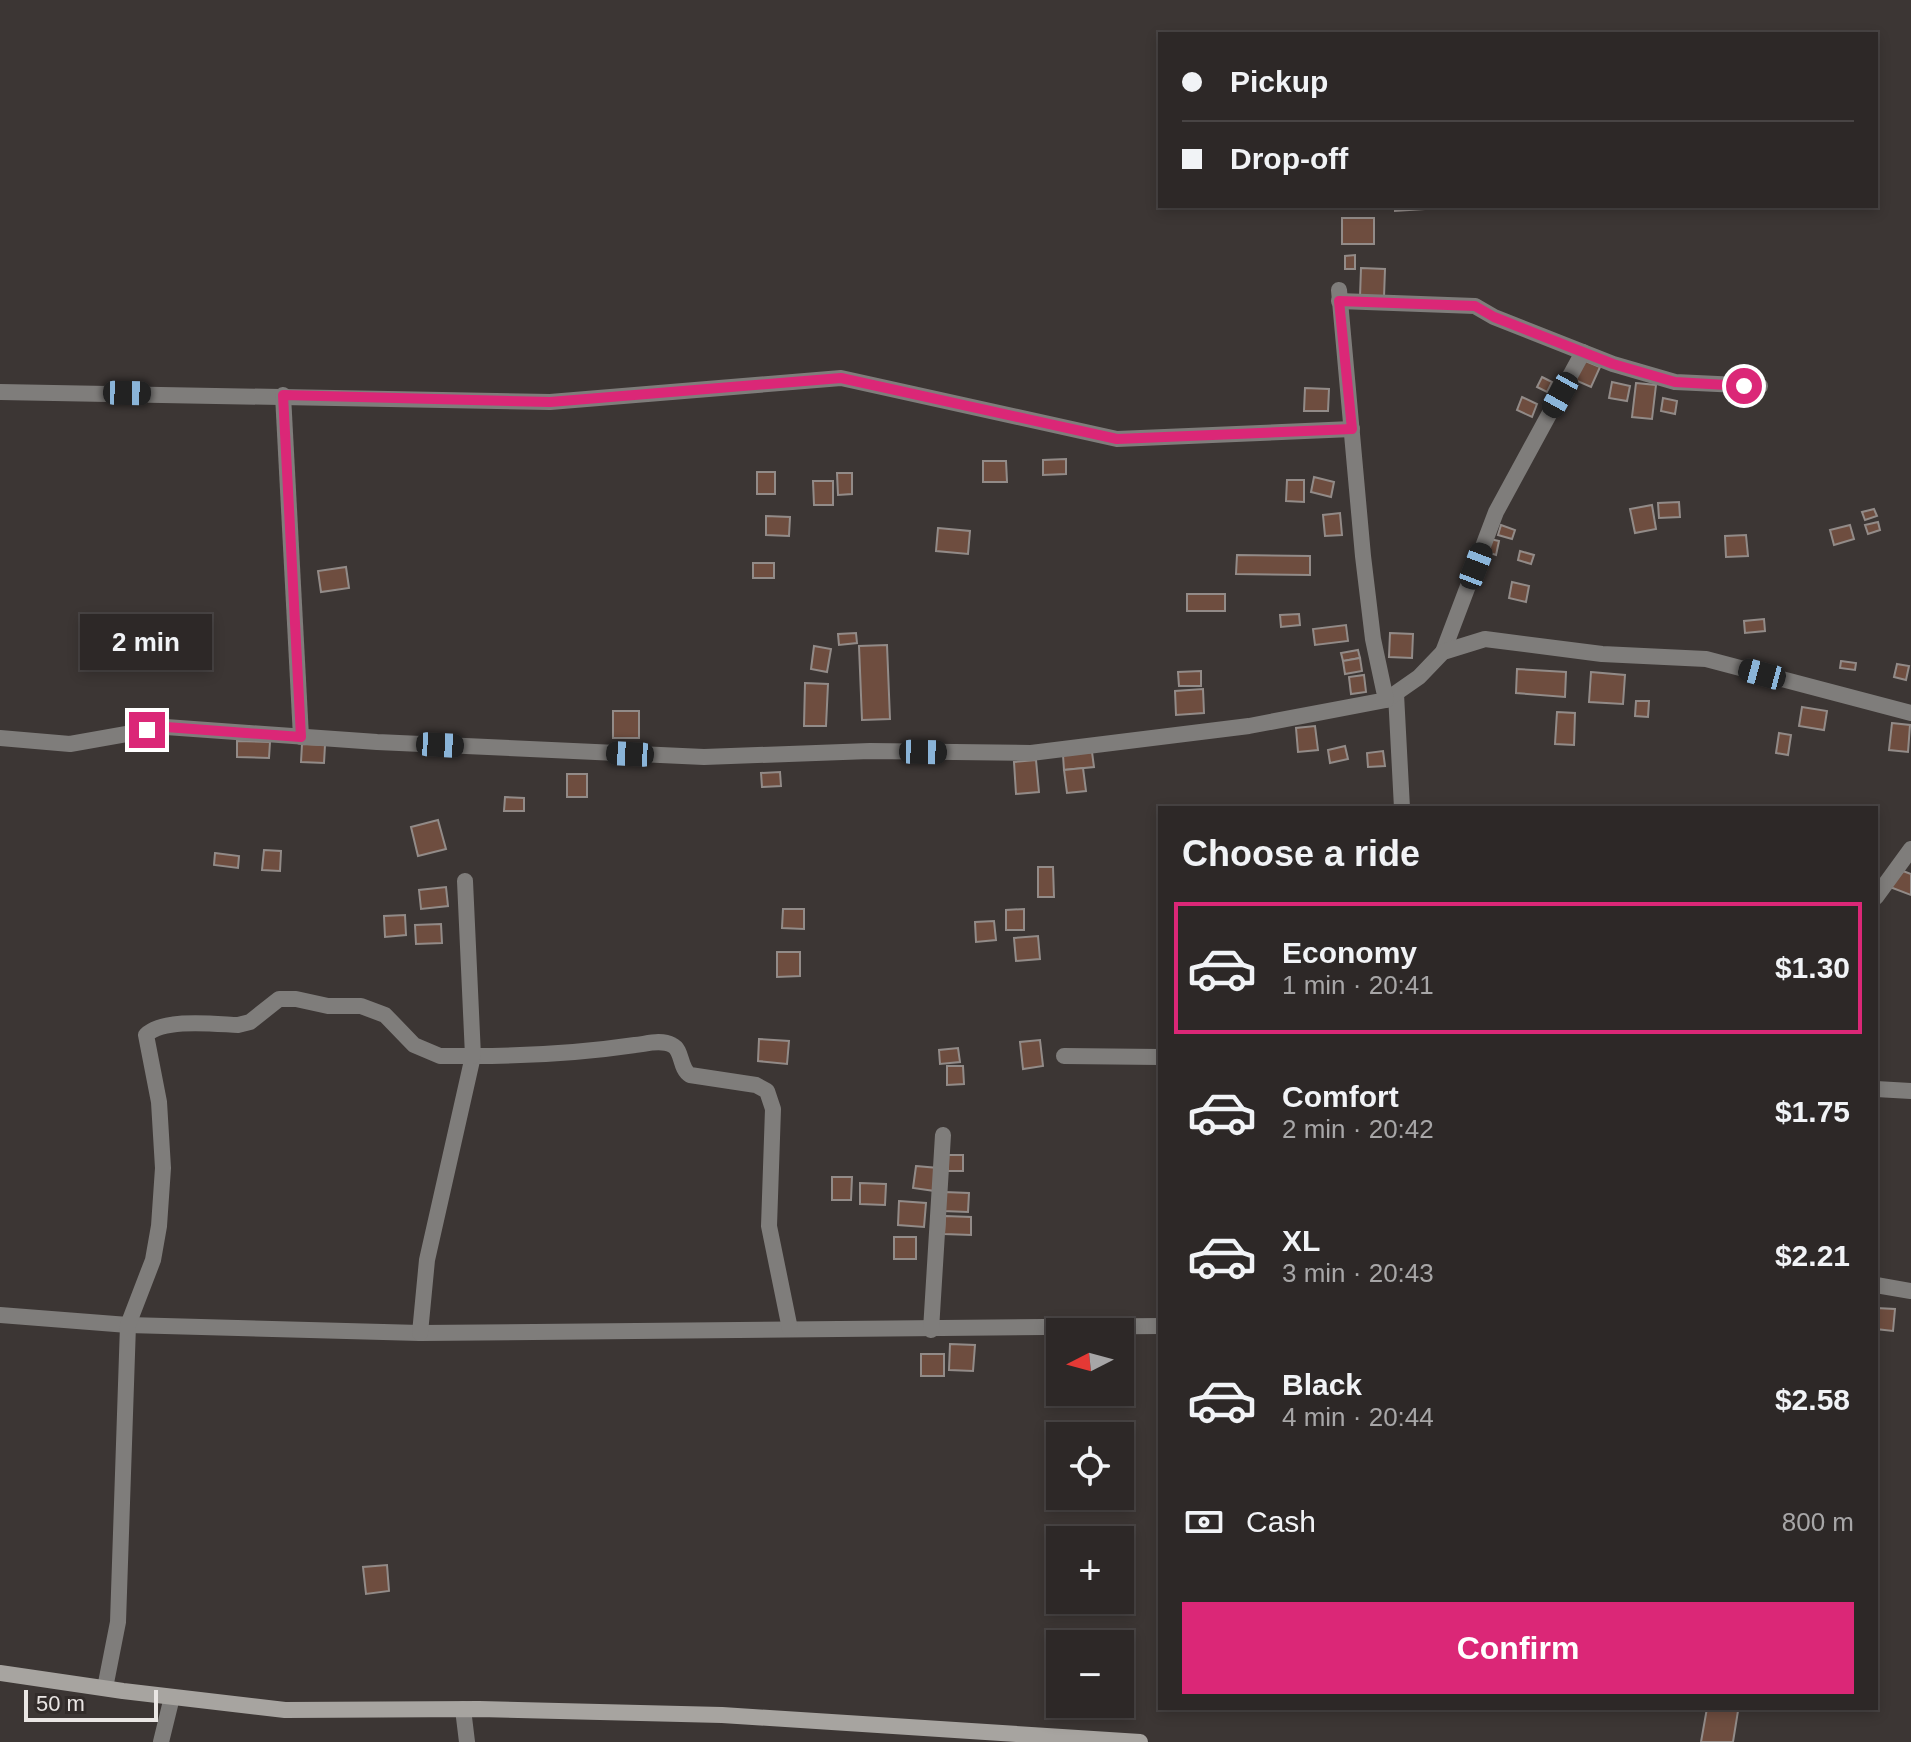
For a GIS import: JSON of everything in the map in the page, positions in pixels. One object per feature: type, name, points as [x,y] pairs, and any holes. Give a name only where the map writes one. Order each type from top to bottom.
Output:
[{"type":"street","points":[[1402,806],[1391,697],[1372,627],[1339,296],[1475,306],[1494,317],[1583,352],[1675,382],[1760,386]]},
{"type":"street","points":[[0,738],[70,744],[166,727],[301,737],[704,757],[870,751],[1031,753],[1249,726],[1391,697],[1419,677],[1443,652],[1496,512],[1583,352]]},
{"type":"street","points":[[0,392],[550,402],[841,378],[1117,439],[1352,429]]},
{"type":"street","points":[[283,395],[301,737]]},
{"type":"street","points":[[1443,652],[1485,639],[1602,654],[1706,659],[1911,713]]},
{"type":"street","points":[[1878,894],[1911,849]]},
{"type":"street","points":[[420,1333],[427,1260],[473,1056],[465,881]]},
{"type":"street","points":[[105,1688],[118,1622],[128,1325],[153,1260],[163,1168],[159,1102],[146,1046],[149,1031],[165,1026],[238,1025],[250,1022],[279,999],[296,999],[328,1006],[361,1006],[385,1015],[414,1045],[440,1056],[585,1052],[657,1042],[671,1044],[677,1049],[683,1070],[690,1075],[756,1085],[767,1091],[773,1109],[769,1226],[790,1329]]},
{"type":"street","points":[[1064,1056],[1158,1057]]},
{"type":"street","points":[[1878,1089],[1911,1091]]},
{"type":"street","points":[[931,1330],[943,1135]]},
{"type":"street","points":[[1878,1285],[1911,1291]]},
{"type":"street","points":[[0,1315],[128,1325],[420,1333],[1158,1326]]},
{"type":"street","points":[[0,1673],[285,1710],[463,1709],[722,1715],[1026,1738],[1140,1742]]},
{"type":"street","points":[[161,1742],[172,1697]]},
{"type":"street","points":[[463,1709],[467,1742]]},
{"type":"building","points":[[1395,208],[1424,208],[1424,209],[1395,211]]},
{"type":"building","points":[[1342,218],[1374,218],[1374,244],[1342,244]]},
{"type":"building","points":[[1355,255],[1355,269],[1345,269],[1345,256]]},
{"type":"building","points":[[1361,268],[1385,269],[1384,297],[1360,297]]},
{"type":"building","points":[[1583,360],[1600,367],[1591,387],[1575,380]]},
{"type":"building","points":[[1542,377],[1552,382],[1547,392],[1537,387]]},
{"type":"building","points":[[1612,382],[1630,386],[1627,401],[1609,398]]},
{"type":"building","points":[[1636,383],[1656,385],[1652,419],[1632,417]]},
{"type":"building","points":[[1305,388],[1329,389],[1328,411],[1304,411]]},
{"type":"building","points":[[1522,397],[1537,404],[1532,417],[1517,410]]},
{"type":"building","points":[[1663,398],[1677,401],[1675,414],[1661,411]]},
{"type":"building","points":[[1066,459],[1066,474],[1043,475],[1043,460]]},
{"type":"building","points":[[983,461],[1006,461],[1007,482],[983,482]]},
{"type":"building","points":[[757,472],[775,472],[775,494],[757,494]]},
{"type":"building","points":[[837,473],[852,473],[852,494],[838,495]]},
{"type":"building","points":[[1314,477],[1334,482],[1331,497],[1311,492]]},
{"type":"building","points":[[1287,480],[1304,480],[1304,502],[1286,501]]},
{"type":"building","points":[[813,481],[833,481],[833,505],[814,505]]},
{"type":"building","points":[[1679,502],[1680,517],[1659,518],[1658,503]]},
{"type":"building","points":[[1652,505],[1656,529],[1635,533],[1630,509]]},
{"type":"building","points":[[1874,509],[1877,516],[1865,520],[1862,512]]},
{"type":"building","points":[[1340,513],[1342,535],[1325,536],[1323,515]]},
{"type":"building","points":[[766,516],[790,517],[789,536],[766,535]]},
{"type":"building","points":[[1878,522],[1880,530],[1868,534],[1865,525]]},
{"type":"building","points":[[1501,525],[1515,530],[1512,539],[1498,535]]},
{"type":"building","points":[[1850,525],[1854,539],[1834,545],[1830,530]]},
{"type":"building","points":[[938,528],[970,531],[968,554],[936,551]]},
{"type":"building","points":[[1746,535],[1748,556],[1726,557],[1725,536]]},
{"type":"building","points":[[1490,539],[1499,541],[1496,555],[1487,552]]},
{"type":"building","points":[[1520,551],[1534,555],[1531,564],[1518,560]]},
{"type":"building","points":[[1237,555],[1310,556],[1310,575],[1236,574]]},
{"type":"building","points":[[753,563],[774,563],[774,578],[753,578]]},
{"type":"building","points":[[346,567],[349,588],[321,592],[318,571]]},
{"type":"building","points":[[1512,582],[1529,586],[1526,602],[1509,598]]},
{"type":"building","points":[[1187,594],[1225,594],[1225,611],[1187,611]]},
{"type":"building","points":[[1299,614],[1300,625],[1281,627],[1280,615]]},
{"type":"building","points":[[1764,619],[1765,631],[1745,633],[1744,621]]},
{"type":"building","points":[[1346,625],[1348,641],[1315,645],[1313,629]]},
{"type":"building","points":[[856,633],[857,643],[839,645],[838,634]]},
{"type":"building","points":[[1390,633],[1413,634],[1412,658],[1389,657]]},
{"type":"building","points":[[887,645],[890,719],[862,720],[859,646]]},
{"type":"building","points":[[814,646],[831,649],[827,672],[811,669]]},
{"type":"building","points":[[1358,650],[1360,658],[1343,661],[1341,653]]},
{"type":"building","points":[[1360,658],[1362,671],[1345,674],[1343,661]]},
{"type":"building","points":[[1841,661],[1856,663],[1855,670],[1840,668]]},
{"type":"building","points":[[1897,664],[1909,666],[1906,680],[1894,677]]},
{"type":"building","points":[[1517,669],[1566,672],[1565,697],[1516,693]]},
{"type":"building","points":[[1201,671],[1201,686],[1179,686],[1178,672]]},
{"type":"building","points":[[1591,672],[1625,675],[1623,704],[1589,702]]},
{"type":"building","points":[[1364,675],[1366,692],[1351,694],[1349,677]]},
{"type":"building","points":[[805,683],[828,684],[826,726],[804,726]]},
{"type":"building","points":[[1203,689],[1204,713],[1176,715],[1175,691]]},
{"type":"building","points":[[1636,701],[1649,701],[1648,717],[1635,716]]},
{"type":"building","points":[[1802,707],[1827,711],[1824,730],[1799,726]]},
{"type":"building","points":[[613,711],[639,711],[639,738],[613,738]]},
{"type":"building","points":[[1557,712],[1575,713],[1574,745],[1555,744]]},
{"type":"building","points":[[1892,723],[1910,725],[1908,752],[1889,750]]},
{"type":"building","points":[[1315,726],[1318,750],[1298,752],[1296,728]]},
{"type":"building","points":[[1779,733],[1791,735],[1788,755],[1776,753]]},
{"type":"building","points":[[237,741],[270,742],[269,758],[237,757]]},
{"type":"building","points":[[302,744],[325,745],[324,763],[301,762]]},
{"type":"building","points":[[1345,746],[1348,759],[1330,763],[1328,750]]},
{"type":"building","points":[[1383,751],[1385,766],[1368,767],[1367,753]]},
{"type":"building","points":[[1092,752],[1094,767],[1064,770],[1063,755]]},
{"type":"building","points":[[1036,760],[1039,792],[1016,794],[1014,762]]},
{"type":"building","points":[[1083,768],[1086,791],[1067,793],[1064,770]]},
{"type":"building","points":[[780,772],[781,786],[762,787],[761,773]]},
{"type":"building","points":[[567,774],[587,774],[587,797],[567,797]]},
{"type":"building","points":[[505,797],[524,798],[524,811],[504,811]]},
{"type":"building","points":[[438,820],[446,849],[418,856],[411,827]]},
{"type":"building","points":[[264,850],[281,851],[280,871],[262,870]]},
{"type":"building","points":[[215,853],[239,856],[238,868],[214,865]]},
{"type":"building","points":[[1038,867],[1053,867],[1054,897],[1038,897]]},
{"type":"building","points":[[1903,871],[1911,874],[1911,895],[1890,887]]},
{"type":"building","points":[[446,887],[448,906],[421,909],[419,890]]},
{"type":"building","points":[[783,909],[804,909],[804,929],[782,928]]},
{"type":"building","points":[[1024,909],[1024,930],[1006,930],[1006,910]]},
{"type":"building","points":[[405,915],[406,935],[385,937],[384,916]]},
{"type":"building","points":[[994,921],[996,940],[976,942],[975,922]]},
{"type":"building","points":[[441,924],[442,943],[416,944],[415,925]]},
{"type":"building","points":[[1038,936],[1040,959],[1016,961],[1014,938]]},
{"type":"building","points":[[777,952],[800,952],[800,976],[777,977]]},
{"type":"building","points":[[759,1039],[789,1041],[787,1064],[758,1061]]},
{"type":"building","points":[[1040,1040],[1043,1066],[1023,1069],[1020,1042]]},
{"type":"building","points":[[958,1048],[960,1062],[940,1064],[939,1050]]},
{"type":"building","points":[[947,1066],[963,1066],[964,1084],[947,1085]]},
{"type":"building","points":[[948,1155],[963,1155],[963,1171],[948,1171]]},
{"type":"building","points":[[916,1166],[938,1168],[935,1191],[913,1188]]},
{"type":"building","points":[[832,1177],[852,1177],[851,1200],[832,1200]]},
{"type":"building","points":[[860,1183],[886,1184],[885,1205],[860,1204]]},
{"type":"building","points":[[944,1192],[969,1193],[968,1212],[943,1211]]},
{"type":"building","points":[[899,1201],[926,1203],[924,1227],[898,1225]]},
{"type":"building","points":[[945,1216],[971,1217],[971,1235],[944,1234]]},
{"type":"building","points":[[894,1237],[916,1237],[916,1259],[894,1259]]},
{"type":"building","points":[[1878,1308],[1895,1309],[1893,1331],[1878,1329]]},
{"type":"building","points":[[950,1344],[975,1345],[973,1371],[949,1370]]},
{"type":"building","points":[[921,1354],[944,1354],[944,1376],[921,1376]]},
{"type":"building","points":[[387,1565],[389,1591],[366,1594],[363,1567]]},
{"type":"building","points":[[1707,1710],[1738,1711],[1733,1742],[1701,1742]]},
{"type":"route","points":[[147,730],[166,727],[301,737],[283,395],[550,402],[841,378],[1117,439],[1352,429],[1339,301],[1475,306],[1494,317],[1613,364],[1675,382],[1744,386]]}]
